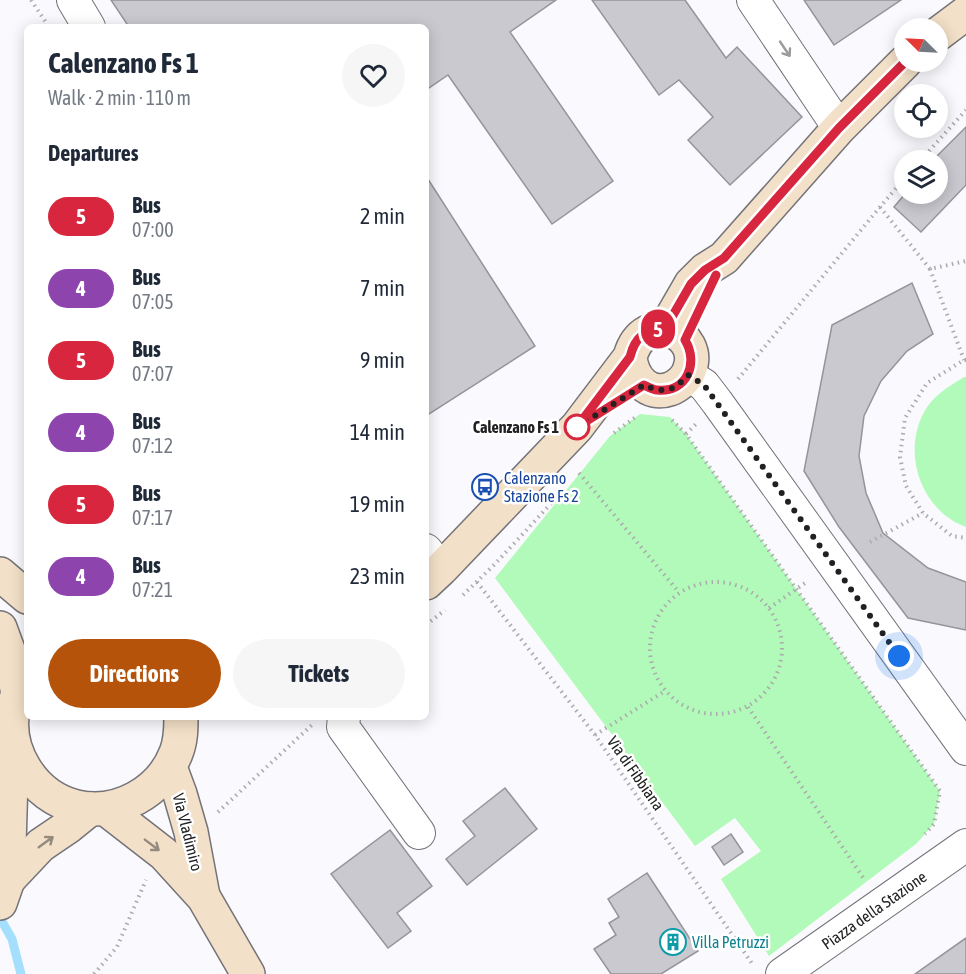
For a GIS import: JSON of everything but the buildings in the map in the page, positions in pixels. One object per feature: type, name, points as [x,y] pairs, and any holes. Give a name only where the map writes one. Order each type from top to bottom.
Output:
[{"type":"main road","points":[[948,26],[966,13]]},
{"type":"main road","points":[[675,335],[691,284],[705,270],[724,258],[839,128],[895,72]]},
{"type":"main road","points":[[655,329],[675,335],[690,348],[691,366],[688,375],[680,384],[668,390],[655,390],[638,385],[633,348],[638,339],[646,333],[655,329]]},
{"type":"main road","points":[[431,567],[577,427],[638,385]]},
{"type":"main road","points":[[0,574],[24,594]]},
{"type":"main road","points":[[0,628],[22,685],[12,720],[4,892]]},
{"type":"main road","points":[[12,734],[20,762],[38,786],[62,802],[76,807],[98,809],[131,802],[153,788],[170,767],[187,723]]},
{"type":"main road","name":"Via Vladimiro","points":[[170,767],[191,832],[204,898]]},
{"type":"main road","points":[[4,892],[41,845],[98,809]]},
{"type":"main road","name":"Via Vladimiro","points":[[98,809],[164,854],[204,898],[248,974]]},
{"type":"street","points":[[73,0],[87,24]]},
{"type":"street","points":[[753,0],[839,128]]},
{"type":"street","points":[[688,375],[704,385],[717,402],[966,749]]},
{"type":"street","points":[[344,720],[343,727],[419,833]]},
{"type":"street","name":"Piazza della Stazione","points":[[772,968],[966,845]]},
{"type":"path","points":[[31,0],[46,24]]},
{"type":"path","points":[[930,150],[966,110]]},
{"type":"path","points":[[686,434],[727,393],[894,191]]},
{"type":"path","points":[[880,207],[930,269],[965,360],[927,383],[905,418],[900,457],[906,486],[922,513],[952,536],[966,538]]},
{"type":"path","points":[[930,269],[966,261]]},
{"type":"path","points":[[609,436],[638,385]]},
{"type":"path","points":[[670,417],[686,434],[940,791],[934,824],[924,835]]},
{"type":"path","points":[[579,473],[678,591]]},
{"type":"path","name":"Via di Fibbiana","points":[[564,489],[477,582],[595,735],[755,968],[772,968]]},
{"type":"path","points":[[870,542],[922,513]]},
{"type":"path","points":[[700,583],[729,583],[755,594],[769,608],[780,628],[783,651],[778,673],[765,693],[748,707],[726,714],[703,714],[682,706],[665,691],[653,671],[650,648],[654,625],[665,606],[678,591],[700,583]]},
{"type":"path","points":[[595,735],[665,691]]},
{"type":"path","points":[[748,707],[864,879],[873,874]]},
{"type":"path","points":[[212,818],[318,720]]},
{"type":"path","points":[[94,974],[117,947],[149,872]]},
{"type":"green space","points":[[966,377],[966,527],[951,519],[928,495],[920,480],[915,447],[917,430],[931,402],[941,392]]},
{"type":"green space","points":[[640,414],[670,417],[686,434],[940,791],[934,824],[916,844],[769,956],[721,879],[761,851],[735,818],[695,846],[495,578],[610,436]]},
{"type":"waterway","points":[[0,918],[12,939],[21,974]]},
{"type":"bus line","name":"5","points":[[716,275],[685,340],[690,348],[691,366],[688,375],[680,384],[668,390],[655,390],[644,385],[577,427],[630,357],[638,339],[655,329],[665,329],[691,284],[705,270],[724,258],[839,128],[895,72]]},
{"type":"place","name":"Calenzano Fs 1","points":[[577,427]]},
{"type":"place","name":"Calenzano Stazione Fs 2","points":[[485,487]]},
{"type":"place","name":"Villa Petruzzi","points":[[673,942]]},
{"type":"route","points":[[577,427],[644,385],[655,390],[668,390],[680,384],[688,375],[704,385],[899,656]]}]
